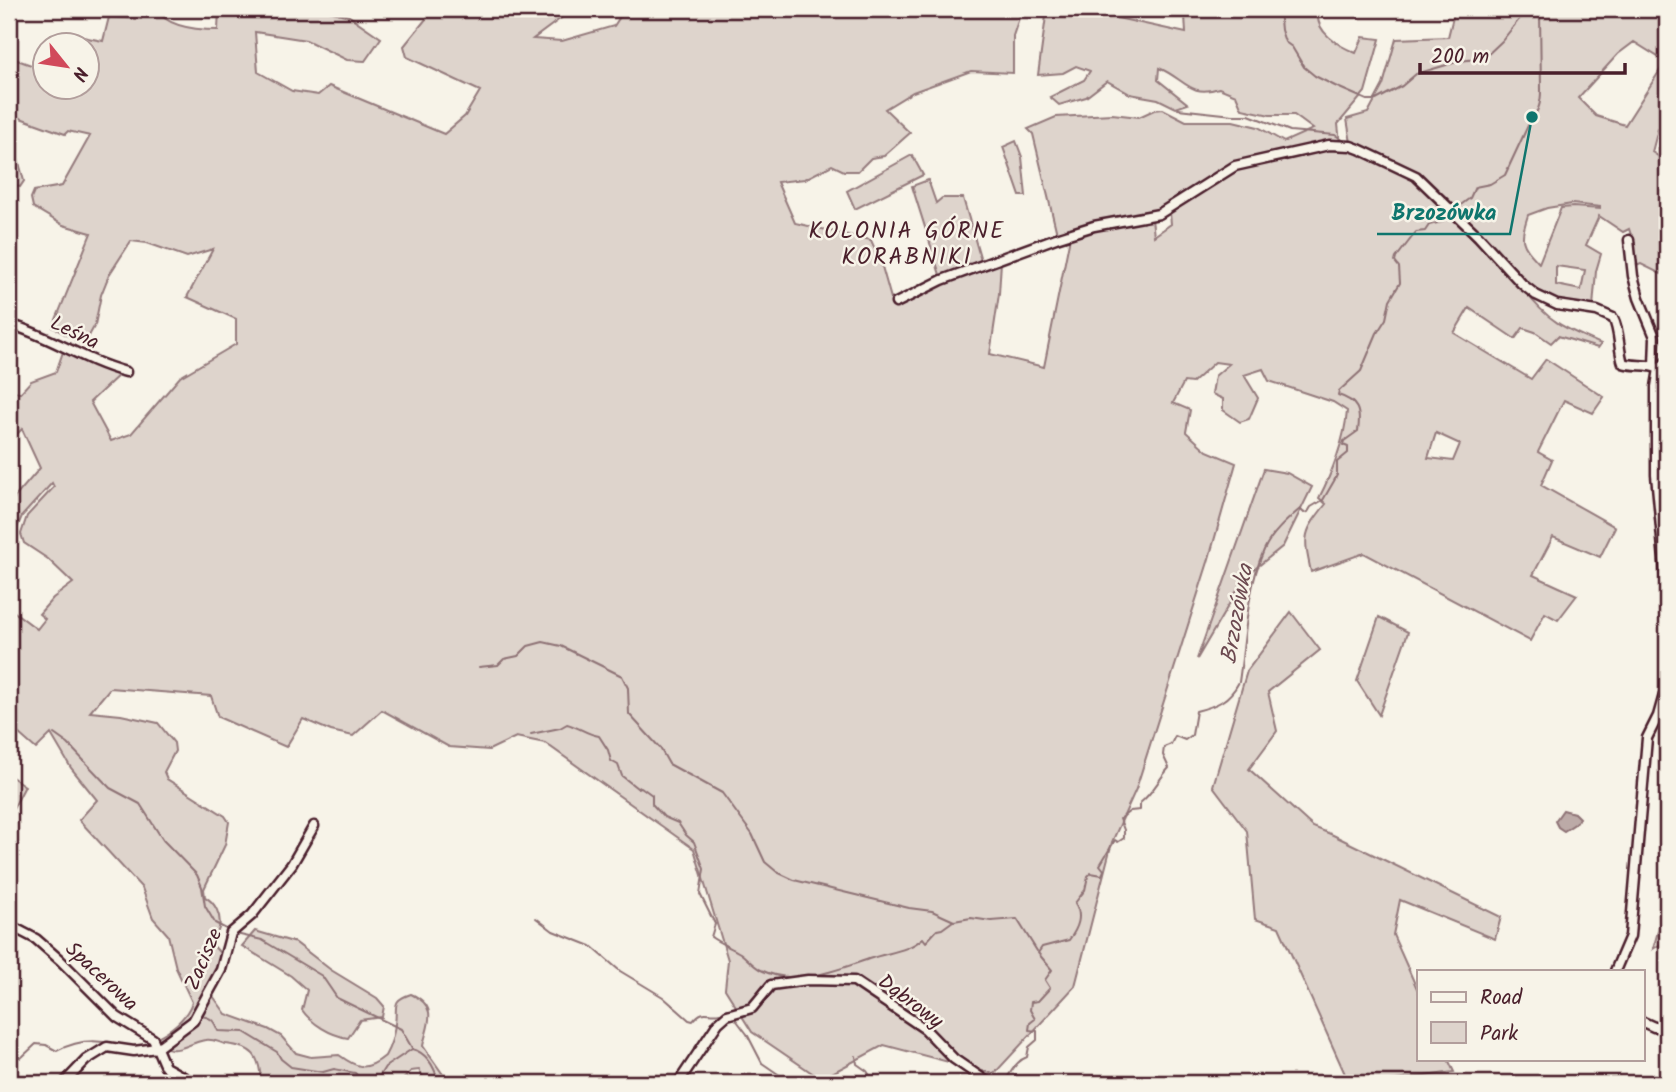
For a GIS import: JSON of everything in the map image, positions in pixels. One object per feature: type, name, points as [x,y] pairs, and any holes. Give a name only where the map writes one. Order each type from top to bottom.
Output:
[{"type":"street","points":[[896,303],[943,280],[1056,238],[1094,226],[1160,214],[1235,166],[1315,147],[1350,146],[1416,176],[1536,295],[1557,304],[1597,311],[1613,317],[1623,363],[1657,368],[1667,361]]},
{"type":"street","points":[[1629,240],[1639,298],[1655,337],[1656,475],[1667,592]]},
{"type":"street","name":"Leśna","points":[[9,324],[125,372]]},
{"type":"street","points":[[1615,970],[1630,936],[1647,738],[1667,684]]},
{"type":"street","name":"Zacisze","points":[[157,1048],[193,1021],[221,970],[231,933],[252,915],[292,864],[314,825]]},
{"type":"street","name":"Spacerowa","points":[[9,925],[36,939],[117,1017],[153,1039],[165,1068],[194,1083]]},
{"type":"street","name":"Dąbrowy","points":[[678,1083],[718,1023],[727,1015],[752,1008],[771,985],[808,980],[854,981],[925,1029],[954,1059],[989,1083]]},
{"type":"street","points":[[1644,1022],[1654,1027],[1667,1027]]},
{"type":"street","points":[[64,1083],[86,1060],[107,1047],[134,1051],[157,1048]]},
{"type":"green space","points":[[144,9],[156,9],[175,24],[218,30],[219,9],[320,9],[349,16],[381,38],[365,61],[347,60],[306,40],[255,32],[258,72],[292,91],[318,95],[329,86],[444,134],[465,116],[480,91],[407,57],[404,46],[434,9],[605,9],[597,14],[568,13],[533,39],[562,41],[614,26],[625,9],[1022,9],[1013,36],[1013,73],[971,71],[913,92],[885,109],[910,133],[884,156],[871,158],[858,171],[844,171],[832,165],[805,179],[777,182],[795,223],[871,240],[892,302],[1001,262],[990,354],[1044,367],[1070,237],[1095,229],[1152,219],[1154,236],[1171,224],[1170,213],[1203,188],[1229,171],[1251,163],[1339,148],[1397,163],[1351,143],[1347,119],[1368,113],[1383,85],[1396,39],[1448,37],[1455,9],[1667,9],[1667,58],[1663,60],[1634,42],[1618,54],[1578,98],[1596,116],[1625,125],[1667,63],[1667,122],[1658,129],[1652,152],[1667,162],[1667,199],[1659,213],[1667,218],[1667,262],[1661,274],[1641,264],[1636,266],[1629,229],[1623,232],[1599,216],[1586,245],[1601,254],[1596,271],[1593,307],[1558,302],[1524,290],[1541,310],[1568,329],[1601,344],[1598,348],[1558,336],[1551,343],[1535,332],[1523,328],[1515,339],[1469,308],[1454,333],[1531,379],[1546,359],[1604,397],[1593,413],[1564,400],[1538,452],[1552,460],[1541,485],[1615,527],[1600,557],[1553,537],[1533,575],[1577,595],[1558,620],[1545,613],[1530,641],[1364,553],[1311,572],[1307,535],[1326,504],[1319,498],[1337,456],[1347,411],[1333,402],[1269,381],[1263,369],[1244,375],[1258,398],[1249,419],[1240,422],[1223,410],[1223,399],[1212,394],[1215,376],[1229,364],[1215,362],[1192,383],[1184,382],[1173,403],[1190,410],[1186,432],[1207,451],[1236,463],[1208,562],[1136,789],[1112,842],[1075,986],[994,1074],[884,1045],[821,1079],[752,1032],[725,989],[728,960],[694,849],[545,743],[516,737],[489,750],[449,747],[382,710],[353,736],[331,731],[303,719],[286,747],[218,717],[211,696],[110,688],[90,712],[158,723],[174,743],[175,751],[164,772],[167,779],[225,816],[229,822],[225,845],[204,889],[205,897],[219,914],[220,923],[211,943],[226,960],[213,988],[213,996],[226,1014],[281,1036],[296,1053],[311,1057],[339,1055],[356,1065],[367,1066],[385,1056],[394,1032],[396,1005],[400,999],[411,994],[420,999],[429,1011],[429,1024],[423,1046],[449,1083],[427,1083],[419,1070],[411,1071],[400,1083],[261,1083],[257,1059],[243,1047],[208,1040],[173,1049],[161,1045],[155,1038],[177,1023],[192,1002],[176,968],[168,935],[153,918],[142,888],[79,820],[97,800],[71,768],[51,734],[36,749],[9,725],[9,608],[37,629],[45,619],[39,614],[53,598],[73,583],[48,559],[24,543],[21,534],[27,516],[54,487],[52,483],[22,516],[9,541],[9,504],[40,468],[22,429],[9,442],[9,389],[20,393],[31,381],[56,372],[64,349],[121,373],[90,402],[111,441],[131,434],[180,377],[236,344],[236,319],[187,297],[213,249],[187,257],[147,243],[131,241],[109,275],[101,295],[95,325],[84,345],[53,327],[91,233],[63,225],[33,207],[31,198],[34,191],[62,186],[90,136],[68,131],[65,134],[9,114],[9,57],[32,65],[32,102],[102,102],[102,41],[109,17],[141,19]],"holes":[[[1572,204],[1600,207],[1561,208],[1539,263],[1525,246],[1523,236],[1528,215],[1547,208]],[[1556,266],[1585,270],[1581,290],[1556,285]],[[1436,433],[1460,444],[1453,461],[1428,458]]]},
{"type":"green space","points":[[1057,9],[1099,14],[1186,33],[1185,15],[1191,14],[1191,9],[1319,9],[1319,24],[1323,31],[1349,50],[1356,53],[1363,37],[1380,39],[1365,92],[1338,124],[1340,143],[1251,157],[1214,174],[1160,211],[1057,234],[1033,134],[1028,129],[1056,117],[1112,114],[1139,117],[1163,109],[1186,121],[1233,121],[1258,127],[1284,142],[1313,129],[1294,115],[1270,115],[1242,109],[1236,95],[1219,88],[1201,91],[1194,89],[1159,68],[1158,80],[1188,104],[1176,108],[1158,99],[1130,94],[1107,81],[1086,97],[1059,105],[1050,97],[1084,80],[1090,71],[1076,66],[1063,73],[1038,75],[1046,16]]},
{"type":"green space","points":[[1016,141],[1022,157],[1026,196],[1020,196],[1003,147]]},
{"type":"green space","points":[[9,152],[17,155],[24,181],[20,187],[9,183]]},
{"type":"green space","points":[[912,155],[923,175],[855,209],[847,191]]},
{"type":"green space","points":[[928,180],[936,203],[942,198],[963,198],[982,264],[941,278],[912,186]]},
{"type":"green space","points":[[1264,469],[1287,473],[1312,487],[1283,546],[1245,577],[1197,659]]},
{"type":"green space","points":[[1291,612],[1320,650],[1268,692],[1277,731],[1249,769],[1313,827],[1501,917],[1495,939],[1400,900],[1393,935],[1417,989],[1417,1060],[1448,1060],[1454,1072],[1374,1083],[1349,1083],[1279,927],[1255,919],[1247,831],[1213,786],[1247,671]]},
{"type":"green space","points":[[1379,617],[1408,632],[1379,715],[1357,681]]},
{"type":"green space","points":[[9,775],[25,786],[13,809],[9,806]]},
{"type":"green space","points":[[1667,905],[1667,940],[1653,949],[1664,910]]},
{"type":"green space","points":[[255,931],[296,943],[331,970],[377,998],[384,1006],[382,1017],[360,1020],[348,1038],[328,1032],[316,1024],[302,1010],[307,990],[291,976],[242,946]]},
{"type":"shaded area","points":[[1563,810],[1574,813],[1579,818],[1564,831],[1555,821]]},
{"type":"waterway","points":[[1279,9],[1285,42],[1292,47],[1304,67],[1315,76],[1367,100],[1376,100],[1402,86],[1416,74],[1460,61],[1484,58],[1502,41],[1525,12],[1531,9]]},
{"type":"waterway","name":"Brzozówka","points":[[1458,207],[1470,198],[1475,187],[1490,184],[1505,175],[1538,108],[1541,90],[1538,9]]},
{"type":"waterway","points":[[1178,109],[1249,115],[1290,131],[1335,135],[1346,142]]},
{"type":"waterway","points":[[1372,159],[1386,166]]},
{"type":"waterway","name":"Brzozówka","points":[[1003,1083],[1016,1065],[1027,1057],[1029,1047],[1037,1040],[1037,1031],[1029,1030],[1030,1023],[1035,1019],[1030,1010],[1031,1002],[1038,1001],[1050,988],[1045,980],[1052,970],[1038,953],[1042,947],[1069,940],[1079,917],[1075,903],[1085,890],[1088,876],[1091,873],[1102,875],[1104,870],[1100,865],[1115,840],[1118,842],[1124,838],[1120,819],[1130,811],[1140,810],[1140,803],[1169,768],[1163,755],[1164,747],[1171,744],[1175,736],[1185,740],[1192,735],[1196,711],[1221,702],[1239,682],[1250,598],[1264,550],[1275,533],[1300,509],[1304,513],[1308,512],[1323,500],[1334,481],[1337,462],[1348,453],[1348,447],[1343,445],[1344,441],[1358,431],[1359,424],[1357,408],[1350,400],[1338,395],[1339,391],[1361,371],[1386,319],[1390,300],[1400,283],[1396,258],[1416,232],[1425,231],[1429,225],[1442,222],[1450,214]]},
{"type":"waterway","points":[[479,667],[498,665],[504,659],[518,656],[528,646],[543,642],[561,646],[622,676],[628,688],[629,714],[660,748],[669,764],[722,793],[752,834],[765,862],[777,872],[794,880],[909,908],[932,911],[954,921],[971,918],[991,921],[1017,919],[1037,951]]},
{"type":"waterway","points":[[531,734],[567,724],[599,736],[622,776],[637,788],[641,787],[652,795],[652,804],[664,817],[678,823],[694,842],[704,869],[700,894],[715,924],[711,937],[740,953],[761,970],[789,977],[817,975],[905,948],[923,938],[926,942],[937,930],[953,921]]},
{"type":"waterway","points":[[54,734],[68,744],[110,788],[140,804],[163,840],[197,875],[205,906],[215,923],[228,930]]},
{"type":"waterway","points":[[536,918],[553,931],[591,946],[620,971],[663,997],[689,1020],[693,1021],[703,1013],[720,1013]]},
{"type":"waterway","points":[[236,934],[262,940],[322,976],[337,998],[401,1029],[412,1048]]},
{"type":"waterway","points":[[200,1016],[212,1020],[218,1031],[244,1032],[277,1052],[291,1067],[355,1073],[362,1081],[375,1083],[385,1067],[412,1049],[430,1062],[439,1083]]},
{"type":"waterway","points":[[734,1017],[747,1034],[762,1063],[781,1076],[804,1083]]},
{"type":"waterway","points":[[158,1040],[172,1032]]},
{"type":"waterway","points":[[9,1058],[14,1059],[16,1055],[21,1058],[36,1044],[46,1045],[57,1051],[85,1042],[114,1044]]},
{"type":"waterway","points":[[856,1056],[857,1064],[867,1071],[874,1082],[881,1080],[894,1083]]},
{"type":"place","name":"Brzozówka","points":[[1532,117]]},
{"type":"district","name":"KOLONIA GÓRNE KORABNIKI","points":[[907,243]]}]
